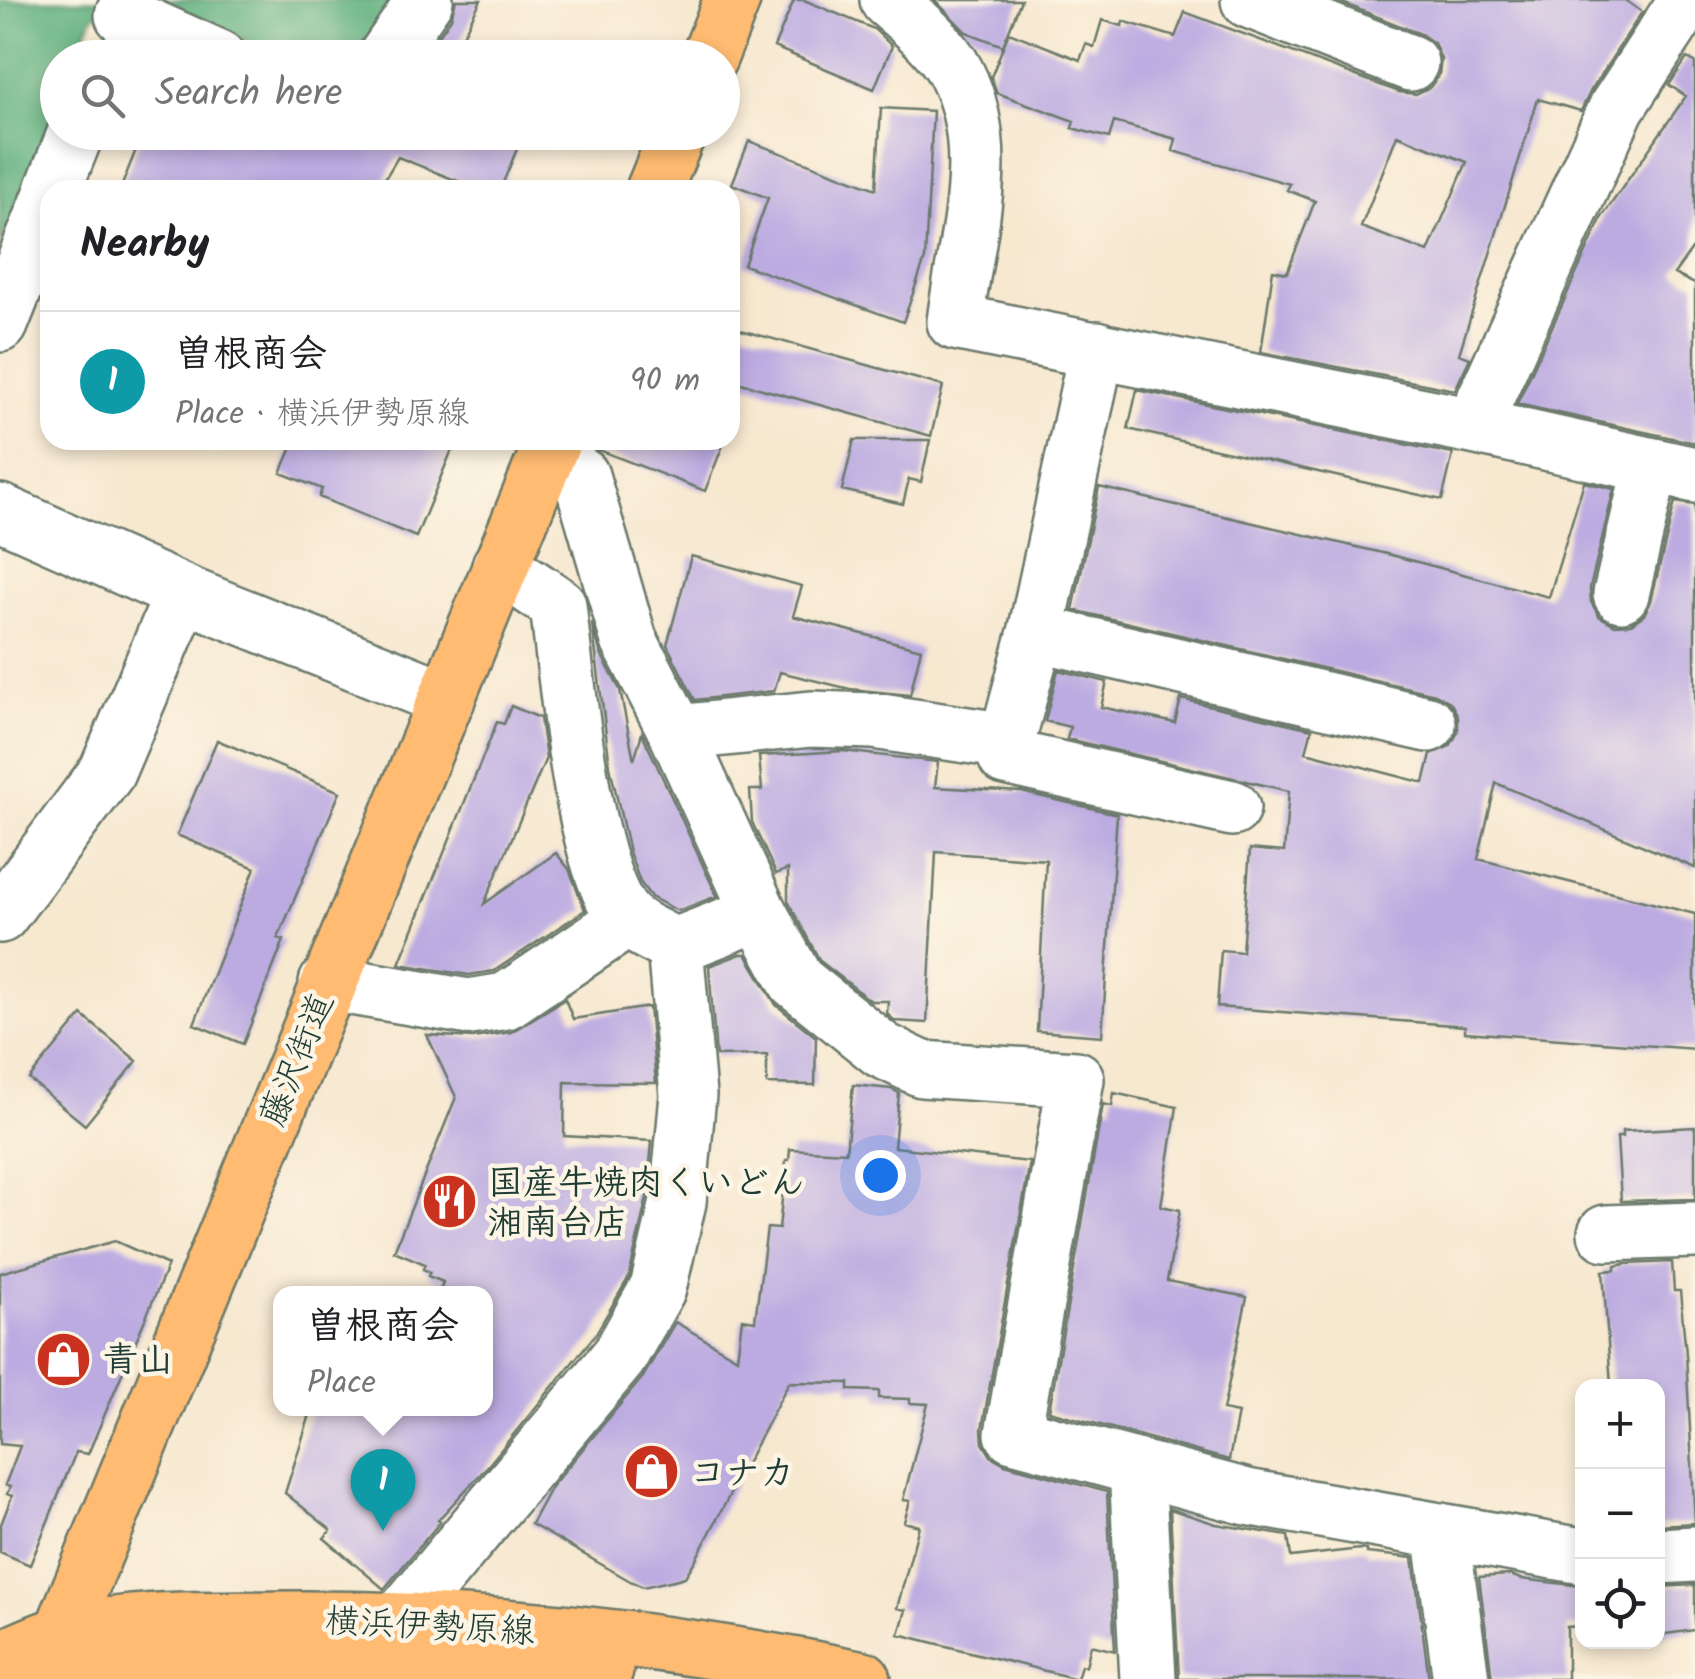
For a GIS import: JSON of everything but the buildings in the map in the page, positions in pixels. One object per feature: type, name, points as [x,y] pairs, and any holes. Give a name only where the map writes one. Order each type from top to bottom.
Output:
[{"type":"main road","points":[[716,40],[732,0]]},
{"type":"main road","points":[[658,180],[671,150]]},
{"type":"main road","name":"藤沢街道","points":[[30,1663],[328,983],[549,450]]},
{"type":"main road","name":"横浜伊勢原線","points":[[30,1663],[148,1621],[400,1618],[599,1635],[774,1660],[863,1679]]},
{"type":"main road","name":"横浜伊勢原線","points":[[30,1663],[589,1668],[642,1677]]},
{"type":"street","points":[[397,40],[425,0]]},
{"type":"street","points":[[888,0],[924,31],[956,72],[975,130],[975,199],[955,322],[1673,470],[1621,594]]},
{"type":"street","points":[[1249,0],[1410,63]]},
{"type":"street","points":[[1473,426],[1617,107],[1687,5]]},
{"type":"street","points":[[115,24],[164,40]]},
{"type":"street","points":[[58,180],[69,150]]},
{"type":"street","points":[[0,324],[40,223]]},
{"type":"street","points":[[1097,350],[1006,757],[1232,808]]},
{"type":"street","points":[[552,450],[581,476],[630,640],[760,914],[796,980],[882,1050],[922,1069],[1076,1080],[1013,1434],[1247,1497],[1575,1555]]},
{"type":"street","points":[[0,512],[183,593],[447,699]]},
{"type":"street","points":[[500,566],[558,605],[580,776],[608,889],[628,919],[675,946]]},
{"type":"street","points":[[0,915],[107,772],[183,593]]},
{"type":"street","points":[[1036,633],[1428,724]]},
{"type":"street","points":[[677,733],[812,718],[874,721],[1007,741]]},
{"type":"street","points":[[675,946],[760,914]]},
{"type":"street","points":[[328,983],[469,1007],[506,1001],[628,919]]},
{"type":"street","points":[[400,1618],[619,1357],[658,1288],[678,1202],[688,1094],[675,946]]},
{"type":"street","points":[[1606,1233],[1695,1230]]},
{"type":"street","points":[[1137,1468],[1148,1679]]},
{"type":"street","points":[[1441,1532],[1461,1679]]},
{"type":"street","points":[[1665,1556],[1695,1554]]},
{"type":"green space","points":[[0,0],[402,0],[374,40],[242,40],[154,9],[94,14],[83,40],[40,40],[40,146],[0,246]]},
{"type":"place","name":"国産牛焼肉くいどん 湘南台店","points":[[449,1202]]},
{"type":"place","name":"青山","points":[[64,1359]]},
{"type":"place","name":"コナカ","points":[[651,1472]]},
{"type":"place","name":"曽根商会","points":[[383,1531]]}]
